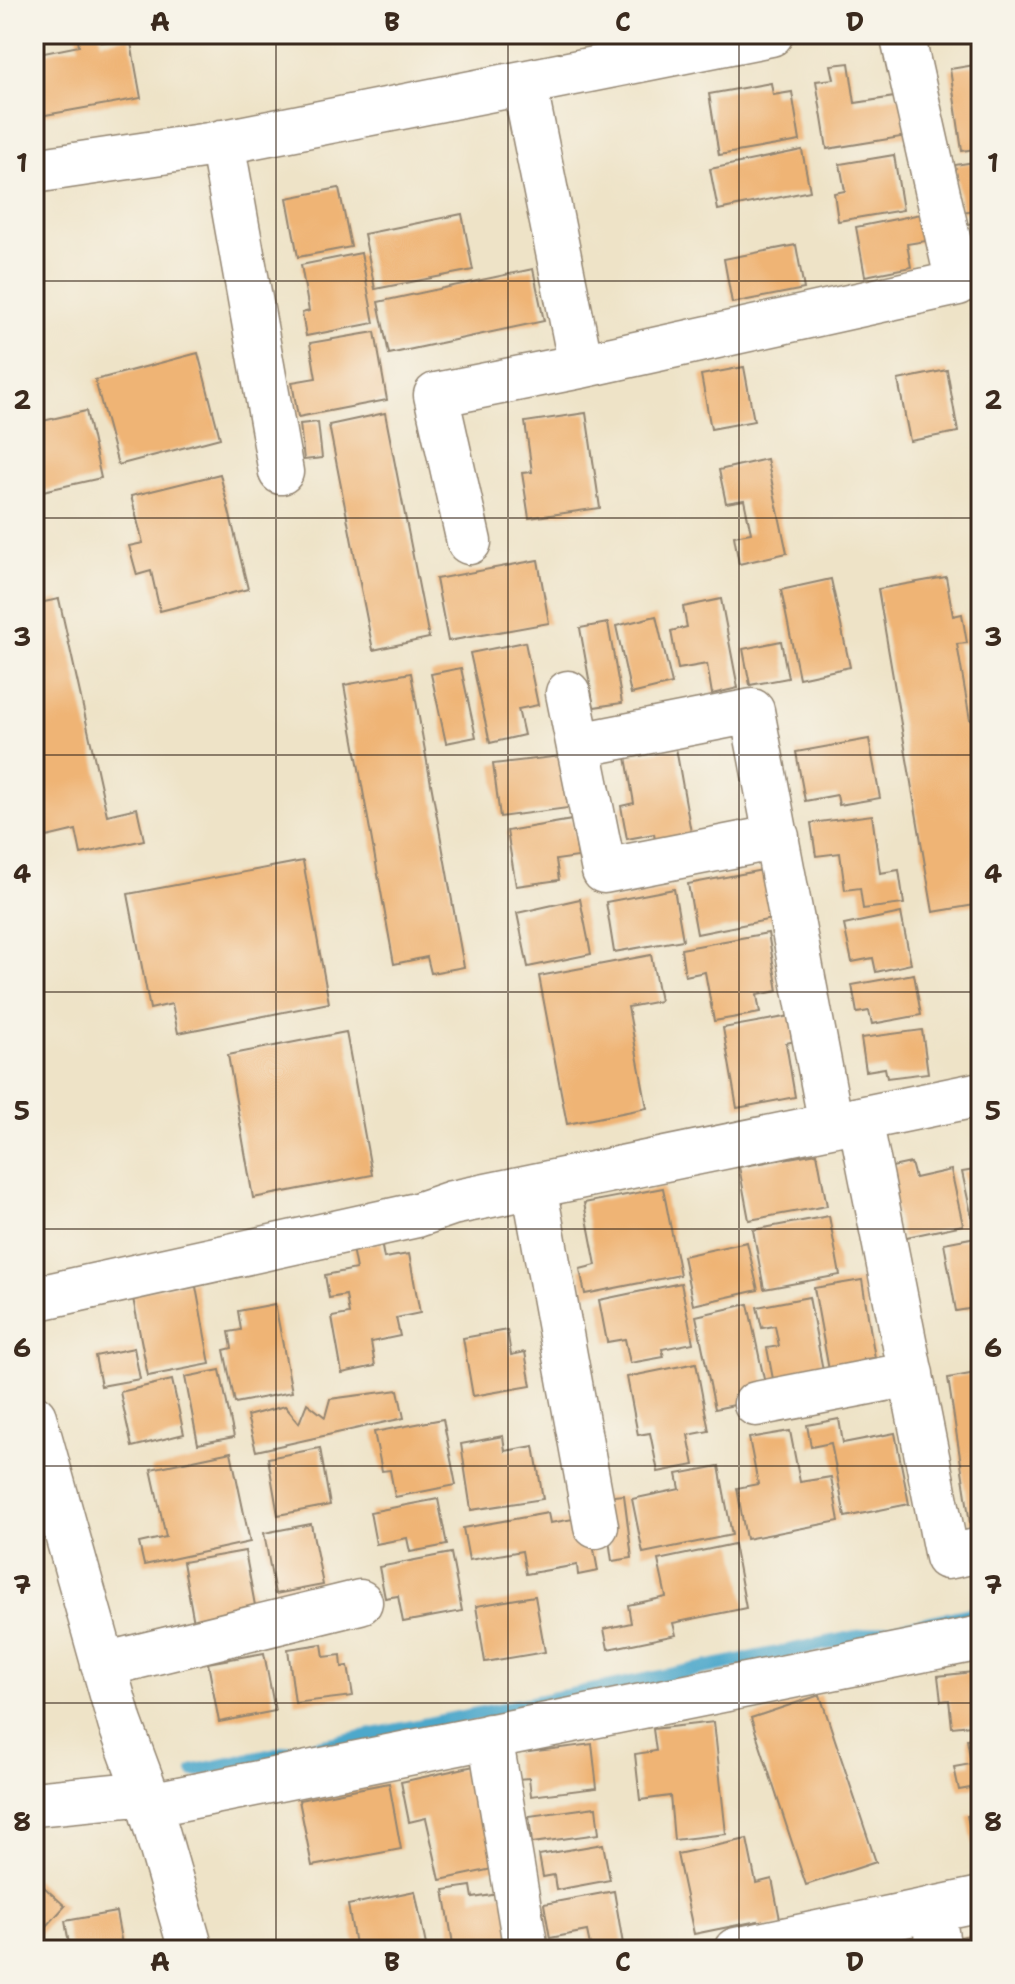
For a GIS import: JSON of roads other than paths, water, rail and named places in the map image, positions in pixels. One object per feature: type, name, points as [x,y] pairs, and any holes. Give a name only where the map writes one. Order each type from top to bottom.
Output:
[{"type":"street","points":[[34,171],[222,142],[524,83],[678,44],[771,34]]},
{"type":"street","points":[[469,542],[436,395],[958,283],[902,34]]},
{"type":"street","points":[[524,83],[581,366]]},
{"type":"street","points":[[222,142],[281,472]]},
{"type":"street","points":[[568,693],[604,871],[777,837]]},
{"type":"street","points":[[579,745],[752,711],[777,837],[911,1374],[947,1557],[981,1550]]},
{"type":"street","points":[[34,1299],[417,1215],[452,1203],[981,1094]]},
{"type":"street","points":[[534,1186],[596,1526]]},
{"type":"street","points":[[756,1404],[911,1374]]},
{"type":"street","points":[[34,1417],[50,1527],[103,1665],[148,1799],[191,1950]]},
{"type":"street","points":[[103,1665],[360,1602]]},
{"type":"street","points":[[34,1804],[148,1799],[490,1736],[981,1638]]},
{"type":"street","points":[[490,1736],[526,1950]]},
{"type":"street","points":[[736,1950],[936,1930],[981,1899]]},
{"type":"waterway","points":[[195,1771],[981,1612]]}]
